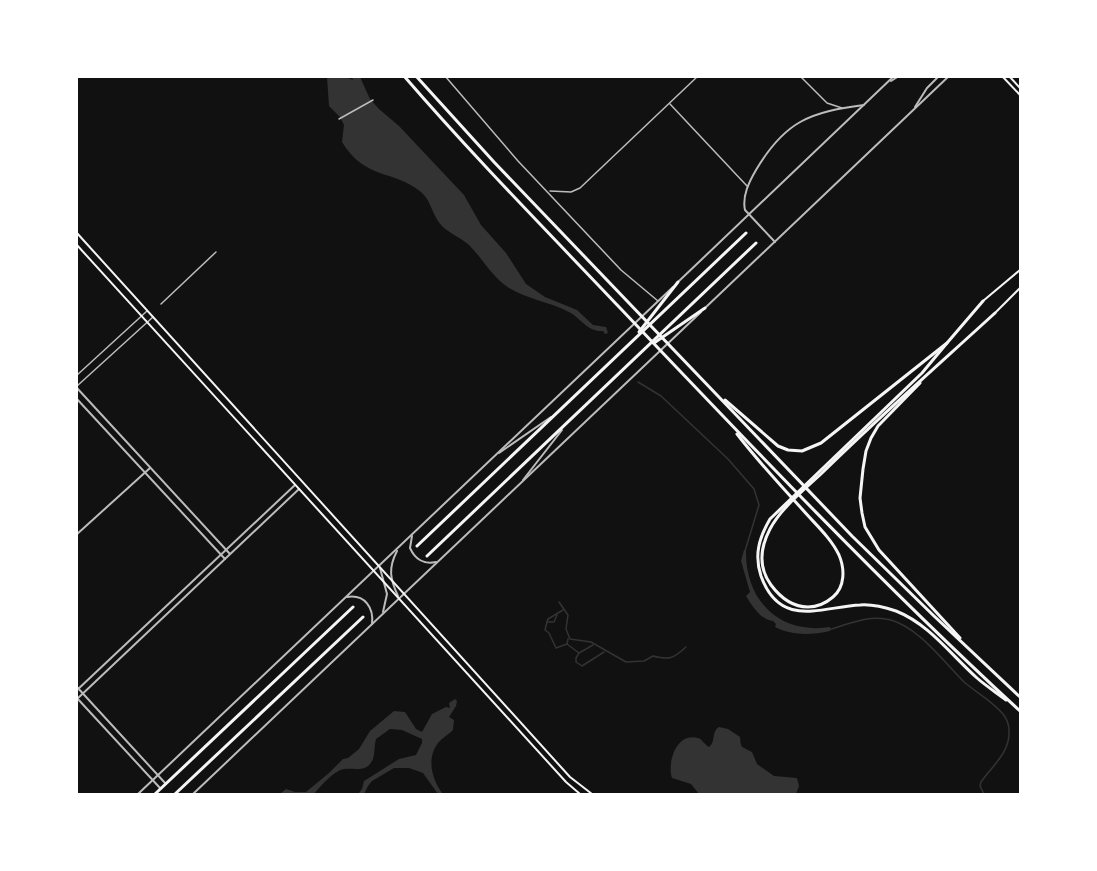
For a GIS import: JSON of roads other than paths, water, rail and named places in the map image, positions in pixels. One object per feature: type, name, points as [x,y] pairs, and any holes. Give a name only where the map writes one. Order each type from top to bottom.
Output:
[{"type":"main road","points":[[404,76],[457,136],[866,564],[1020,711]]},
{"type":"main road","points":[[416,76],[494,162],[852,536],[1020,697]]},
{"type":"main road","points":[[1002,76],[1020,95]]},
{"type":"main road","points":[[1009,76],[1020,88]]},
{"type":"main road","points":[[76,232],[570,777],[592,795]]},
{"type":"main road","points":[[417,546],[746,233]]},
{"type":"main road","points":[[427,556],[756,243]]},
{"type":"main road","points":[[76,244],[580,795]]},
{"type":"main road","points":[[1020,270],[983,301],[921,373],[770,519],[762,534],[758,549],[759,570],[763,582],[774,598],[783,605],[805,613],[859,605],[897,611],[923,628],[977,678],[1020,711]]},
{"type":"main road","points":[[635,338],[678,282]]},
{"type":"main road","points":[[727,420],[756,459],[825,535],[839,555],[843,572],[841,587],[837,594],[820,605],[801,607],[789,602],[776,592],[768,580],[763,567],[762,548],[776,518],[861,434],[1020,288]]},
{"type":"main road","points":[[645,349],[705,308]]},
{"type":"main road","points":[[708,385],[778,446],[788,450],[802,451],[814,447],[832,435],[947,343]]},
{"type":"main road","points":[[930,373],[878,426],[866,451],[862,469],[860,498],[862,513],[872,540],[891,564],[975,655]]},
{"type":"main road","points":[[155,795],[353,607]]},
{"type":"main road","points":[[175,795],[363,617]]},
{"type":"street","points":[[445,76],[518,161],[549,191],[621,270],[658,301]]},
{"type":"street","points":[[549,191],[571,192],[580,188],[698,76]]},
{"type":"street","points":[[800,76],[827,103],[843,108]]},
{"type":"street","points":[[138,795],[894,76]]},
{"type":"street","points":[[886,85],[899,76]]},
{"type":"street","points":[[912,112],[927,88],[939,76]]},
{"type":"street","points":[[193,795],[949,76]]},
{"type":"street","points":[[339,119],[373,100]]},
{"type":"street","points":[[669,103],[748,187]]},
{"type":"street","points":[[775,242],[745,210],[744,204],[748,187],[765,155],[782,135],[811,116],[864,105]]},
{"type":"street","points":[[161,304],[216,252]]},
{"type":"street","points":[[76,376],[147,310]]},
{"type":"street","points":[[153,317],[77,387],[230,554]]},
{"type":"street","points":[[76,398],[225,559]]},
{"type":"street","points":[[492,459],[558,411]]},
{"type":"street","points":[[517,487],[568,422]]},
{"type":"street","points":[[77,534],[151,468]]},
{"type":"street","points":[[166,784],[77,689],[295,484]]},
{"type":"street","points":[[161,789],[77,698],[299,489]]},
{"type":"street","points":[[413,534],[410,542],[412,553],[423,562],[431,564],[438,562]]},
{"type":"street","points":[[398,549],[390,564],[390,579],[399,599]]},
{"type":"street","points":[[379,566],[387,594],[383,614]]},
{"type":"street","points":[[346,597],[358,597],[367,603],[372,612],[372,624]]},
{"type":"waterway","points":[[638,382],[661,396],[728,459],[754,489],[759,505],[745,551]]},
{"type":"waterway","points":[[559,602],[568,615],[566,629],[570,639],[591,642],[626,662],[644,661],[653,656],[671,658],[686,647]]},
{"type":"waterway","points":[[557,615],[554,622],[547,622],[563,610]]},
{"type":"waterway","points":[[828,630],[859,620],[875,618],[901,624],[921,638],[964,682],[999,709],[1008,722],[1009,739],[1003,753],[981,782],[980,786],[984,794]]},
{"type":"waterway","points":[[547,622],[545,630],[549,633],[556,648],[567,644],[568,639]]},
{"type":"waterway","points":[[567,644],[579,653],[593,645]]},
{"type":"waterway","points":[[579,653],[576,662],[582,666],[604,652]]}]
